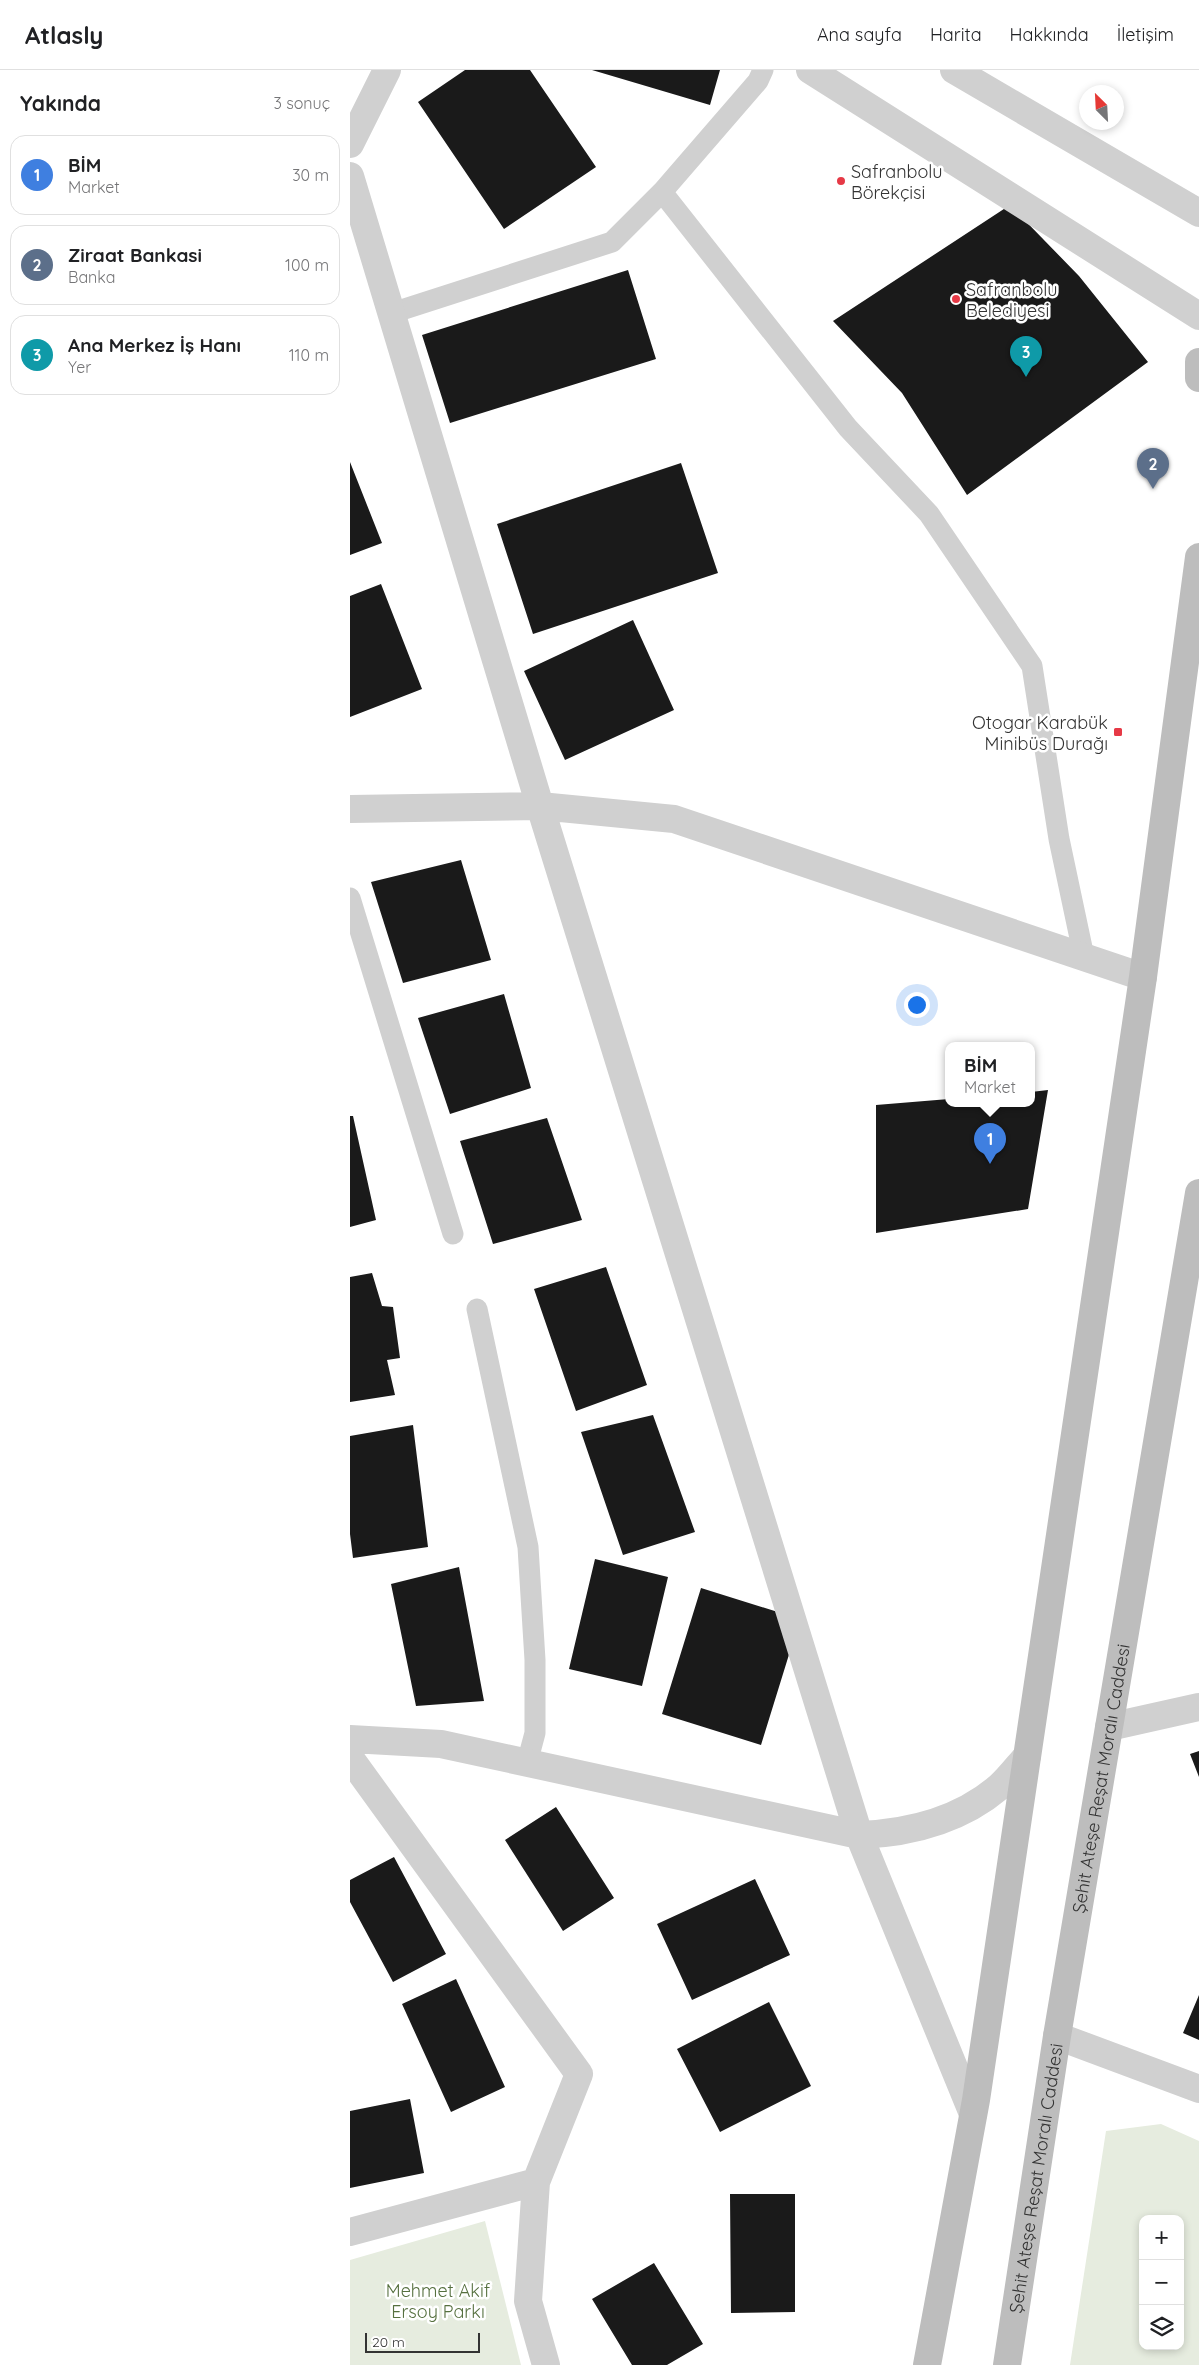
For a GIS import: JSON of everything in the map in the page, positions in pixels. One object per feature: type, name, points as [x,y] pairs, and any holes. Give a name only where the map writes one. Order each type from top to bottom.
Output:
[{"type":"main road","points":[[1199,362],[1199,378]]},
{"type":"main road","points":[[927,2365],[973,2114],[1027,1756],[1143,978],[1199,557]]},
{"type":"main road","name":"Şehit Ateşe Reşat Moralı Caddesi","points":[[1008,2365],[1058,2036],[1109,1727],[1193,1260],[1199,1193]]},
{"type":"street","points":[[350,144],[387,70]]},
{"type":"street","points":[[810,70],[1199,316]]},
{"type":"street","points":[[954,70],[1199,213]]},
{"type":"street","points":[[350,176],[540,806],[859,1835],[973,2114]]},
{"type":"street","points":[[350,809],[540,806],[674,819],[1143,978]]},
{"type":"street","points":[[1109,1727],[1199,1707]]},
{"type":"street","points":[[350,1739],[441,1744],[859,1835],[886,1834],[926,1826],[962,1814],[999,1787],[1027,1756]]},
{"type":"street","points":[[350,1758],[579,2074],[536,2182],[528,2301],[546,2365]]},
{"type":"street","points":[[1058,2036],[1199,2089]]},
{"type":"street","points":[[350,2232],[536,2182]]},
{"type":"lane","points":[[392,313],[612,242],[662,192],[758,81],[763,70]]},
{"type":"lane","points":[[662,192],[848,428],[929,514],[1032,666],[1059,839],[1084,957]]},
{"type":"lane","points":[[350,898],[453,1234]]},
{"type":"lane","points":[[477,1310],[528,1547],[536,1660],[535,1733],[527,1763]]},
{"type":"green space","points":[[1161,2124],[1199,2141],[1199,2365],[1070,2365],[1106,2131]]},
{"type":"green space","name":"Mehmet Akif Ersoy Parkı","points":[[485,2221],[521,2365],[350,2365],[350,2260]]},
{"type":"building","points":[[465,70],[530,70],[596,167],[504,229],[418,102]]},
{"type":"building","points":[[592,70],[720,70],[710,105]]},
{"type":"building","points":[[1010,205],[1079,276],[1148,362],[967,495],[902,393],[833,321]]},
{"type":"building","points":[[628,270],[656,359],[450,423],[422,335]]},
{"type":"building","points":[[350,462],[382,543],[350,555]]},
{"type":"building","points":[[681,463],[718,573],[533,634],[497,524]]},
{"type":"building","points":[[381,584],[422,689],[350,717],[350,596]]},
{"type":"building","points":[[633,620],[674,710],[565,760],[524,671]]},
{"type":"building","points":[[461,860],[491,960],[403,983],[371,882]]},
{"type":"building","points":[[504,994],[531,1088],[450,1114],[418,1018]]},
{"type":"building","points":[[1048,1090],[1028,1209],[876,1233],[876,1105],[945,1099],[945,1107],[1035,1107],[1035,1092]]},
{"type":"building","points":[[350,1116],[353,1116],[376,1220],[350,1227]]},
{"type":"building","points":[[547,1118],[582,1220],[493,1244],[460,1141]]},
{"type":"building","points":[[606,1267],[647,1385],[576,1411],[534,1289]]},
{"type":"building","points":[[372,1273],[382,1306],[393,1307],[400,1358],[387,1360],[395,1395],[350,1402],[350,1277]]},
{"type":"building","points":[[653,1415],[695,1532],[623,1555],[581,1432]]},
{"type":"building","points":[[413,1425],[428,1547],[353,1558],[350,1534],[350,1436]]},
{"type":"building","points":[[595,1559],[668,1577],[642,1686],[569,1669]]},
{"type":"building","points":[[459,1567],[484,1701],[416,1706],[391,1584]]},
{"type":"building","points":[[701,1588],[800,1619],[761,1745],[662,1714]]},
{"type":"building","points":[[1199,1751],[1199,1777],[1190,1754]]},
{"type":"building","points":[[556,1807],[614,1898],[563,1931],[505,1840]]},
{"type":"building","points":[[394,1857],[446,1954],[393,1982],[350,1902],[350,1880]]},
{"type":"building","points":[[755,1879],[790,1955],[692,2000],[657,1924]]},
{"type":"building","points":[[456,1979],[505,2087],[451,2112],[402,2004]]},
{"type":"building","points":[[1199,1995],[1199,2040],[1183,2033]]},
{"type":"building","points":[[769,2002],[811,2086],[720,2132],[677,2049]]},
{"type":"building","points":[[410,2099],[424,2173],[350,2188],[350,2111]]},
{"type":"building","points":[[730,2194],[795,2194],[795,2312],[731,2313]]},
{"type":"building","points":[[654,2263],[703,2344],[667,2365],[632,2365],[592,2299]]},
{"type":"place","name":"Safranbolu Börekçisi","points":[[841,181]]},
{"type":"place","name":"Safranbolu Belediyesi","points":[[956,299]]},
{"type":"place","name":"Ana Merkez İş Hanı","points":[[1026,377]]},
{"type":"place","name":"Ziraat Bankasi","points":[[1153,489]]},
{"type":"place","name":"Otogar Karabük Minibüs Durağı","points":[[1118,732]]},
{"type":"place","name":"BİM","points":[[990,1164]]}]
